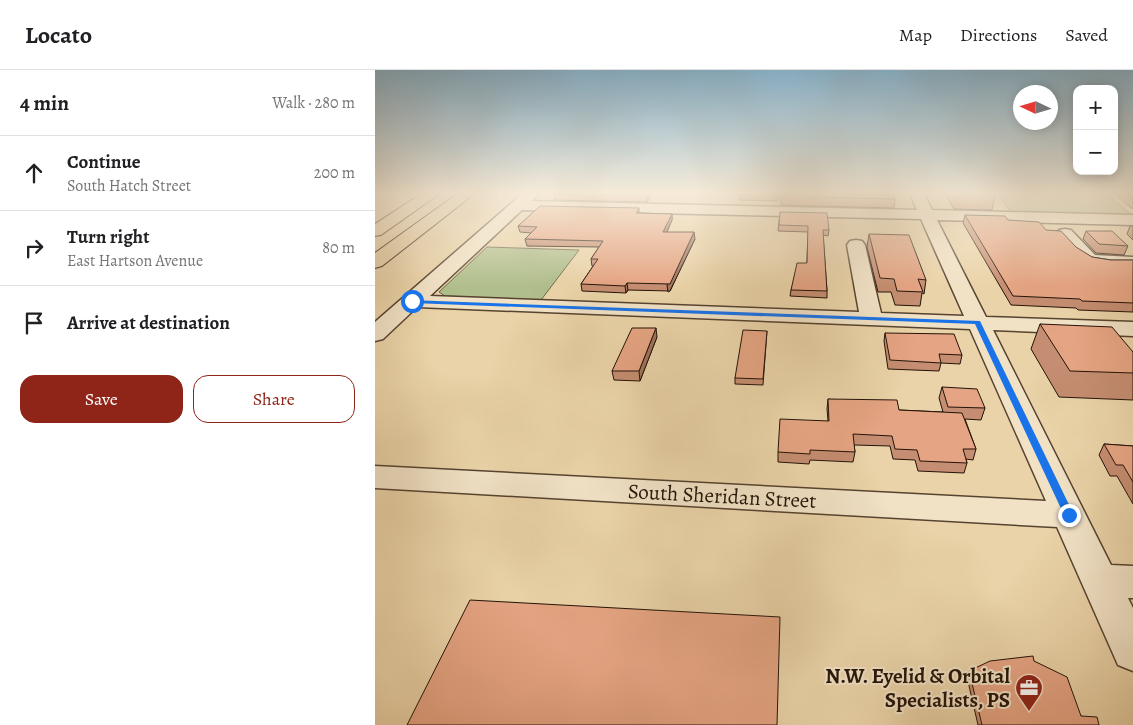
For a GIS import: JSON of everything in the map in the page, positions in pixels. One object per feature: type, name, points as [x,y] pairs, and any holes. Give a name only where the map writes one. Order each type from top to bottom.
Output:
[{"type":"highway","points":[[375,262],[426,225]]},
{"type":"street","points":[[375,334],[498,225]]},
{"type":"street","points":[[931,225],[1069,515],[1116,581],[1133,651]]},
{"type":"street","points":[[1105,225],[1126,244]]},
{"type":"street","points":[[1065,234],[1089,259],[1096,261],[1133,262]]},
{"type":"street","points":[[856,245],[871,318]]},
{"type":"street","points":[[412,301],[978,322],[1129,333]]},
{"type":"street","name":"South Sheridan Street","points":[[375,477],[1069,515]]},
{"type":"green space","points":[[487,247],[579,250],[541,300],[445,296],[439,292]]},
{"type":"building","points":[[667,225],[663,232],[694,232],[670,284],[627,283],[625,286],[581,284],[598,259],[591,259],[603,241],[525,239],[537,227],[518,226]]},
{"type":"building","points":[[779,225],[828,225],[829,230],[823,230],[827,291],[791,290],[797,263],[807,263],[808,226]]},
{"type":"building","points":[[971,225],[1041,225],[1046,230],[1061,231],[1076,247],[1092,257],[1111,260],[1133,260],[1133,303],[1013,296]]},
{"type":"building","points":[[1086,231],[1112,231],[1128,246],[1099,244]]},
{"type":"building","points":[[869,234],[909,235],[926,280],[918,279],[923,292],[897,291],[894,279],[880,278]]},
{"type":"building","points":[[1040,324],[1112,327],[1133,352],[1133,373],[1070,371]]},
{"type":"building","points":[[632,328],[656,328],[639,371],[612,371]]},
{"type":"building","points":[[743,330],[767,331],[763,379],[735,378]]},
{"type":"building","points":[[885,333],[954,334],[962,355],[939,354],[941,363],[890,360]]},
{"type":"building","points":[[942,387],[977,389],[985,408],[948,407]]},
{"type":"building","points":[[828,399],[897,400],[899,410],[962,413],[976,449],[963,449],[967,463],[920,461],[917,450],[895,449],[892,436],[853,434],[855,452],[810,450],[810,454],[778,452],[780,419],[829,421]]},
{"type":"building","points":[[1104,444],[1133,446],[1133,482],[1123,465],[1116,465]]},
{"type":"building","points":[[470,600],[780,617],[777,725],[407,725]]},
{"type":"building","points":[[1033,656],[1034,661],[1067,677],[1081,716],[1097,717],[1099,725],[982,725],[969,671],[990,661]]},
{"type":"place","name":"N.W. Eyelid & Orbital Specialists, PS","points":[[1029,712]]},
{"type":"route","points":[[412,301],[978,322],[1069,515]]}]
